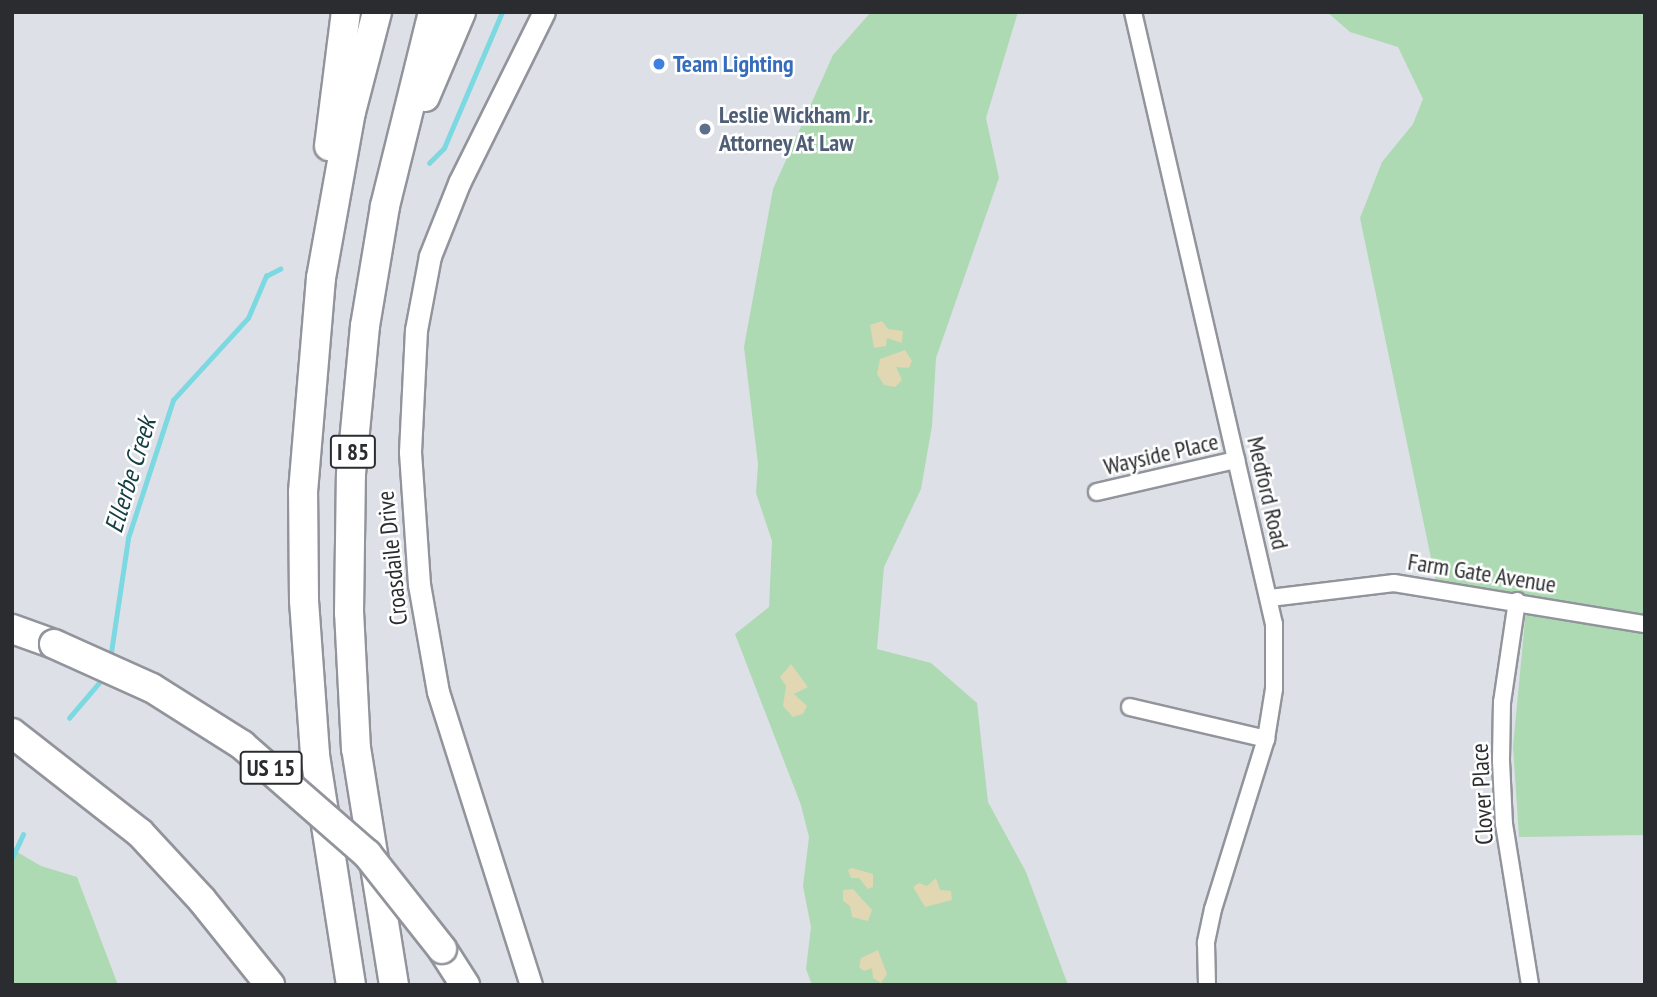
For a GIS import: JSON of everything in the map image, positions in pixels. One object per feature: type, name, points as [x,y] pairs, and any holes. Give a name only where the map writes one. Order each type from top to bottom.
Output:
[{"type":"highway","points":[[321,278],[332,103],[346,12]]},
{"type":"highway","name":"I 85","points":[[351,985],[315,754],[304,600],[306,440],[321,278],[349,124],[377,12]]},
{"type":"highway","name":"I 85","points":[[394,985],[356,748],[349,543],[365,326],[395,158],[433,12]]},
{"type":"highway","points":[[395,158],[461,12]]},
{"type":"highway","name":"US 15","points":[[13,629],[54,644],[152,688],[242,744],[367,854],[442,949],[464,985]]},
{"type":"highway","points":[[12,733],[140,833],[202,900],[270,985]]},
{"type":"street","name":"Croasdaile Drive","points":[[531,985],[438,692],[419,584],[410,452],[416,330],[430,256],[459,183],[544,12]]},
{"type":"street","name":"Medford Road","points":[[1133,12],[1270,598],[1276,659],[1266,739],[1213,909],[1206,943],[1207,985]]},
{"type":"street","name":"Wayside Place","points":[[1097,492],[1236,460]]},
{"type":"street","name":"Farm Gate Avenue","points":[[1270,598],[1394,583],[1645,624]]},
{"type":"street","name":"Clover Place","points":[[1517,601],[1502,702],[1501,761],[1507,850],[1530,985]]},
{"type":"street","points":[[1130,707],[1266,739]]},
{"type":"green space","points":[[871,12],[1018,12],[986,118],[999,178],[936,358],[932,426],[921,489],[884,567],[877,649],[931,663],[977,703],[988,802],[1026,872],[1068,985],[812,985],[806,969],[811,927],[803,886],[809,837],[801,805],[735,634],[769,607],[772,541],[756,493],[758,464],[744,347],[773,189],[833,55]]},
{"type":"green space","points":[[1327,12],[1645,12],[1645,835],[1519,837],[1513,747],[1527,599],[1436,582],[1360,218],[1382,162],[1413,124],[1423,99],[1398,47],[1350,32]]},
{"type":"green space","points":[[12,849],[41,866],[77,877],[118,985],[12,985]]},
{"type":"sand","points":[[882,321],[888,329],[903,331],[902,343],[887,338],[886,346],[874,348],[870,325]]},
{"type":"sand","points":[[905,350],[912,361],[909,368],[896,367],[902,380],[895,387],[884,385],[877,374],[880,359]]},
{"type":"sand","points":[[791,664],[808,687],[794,694],[807,706],[803,714],[793,717],[783,706],[786,686],[780,677]]},
{"type":"sand","points":[[852,868],[873,874],[873,887],[868,889],[859,878],[851,878],[848,870]]},
{"type":"sand","points":[[936,878],[940,890],[951,891],[952,900],[925,907],[913,887],[919,883],[927,886]]},
{"type":"sand","points":[[853,889],[872,910],[868,921],[852,917],[850,906],[843,901],[843,890]]},
{"type":"sand","points":[[878,950],[887,974],[881,983],[873,978],[872,968],[864,971],[859,967],[861,958]]},
{"type":"waterway","name":"Ellerbe Creek","points":[[429,163],[444,148],[502,12]]},
{"type":"waterway","name":"Ellerbe Creek","points":[[110,659],[128,538],[173,400],[248,318],[266,276],[280,269]]},
{"type":"waterway","name":"Ellerbe Creek","points":[[69,718],[104,677]]},
{"type":"waterway","name":"Ellerbe Creek","points":[[12,858],[23,834]]},
{"type":"place","name":"Team Lighting","points":[[659,64]]},
{"type":"place","name":"Leslie Wickham Jr. Attorney At Law","points":[[705,129]]}]
